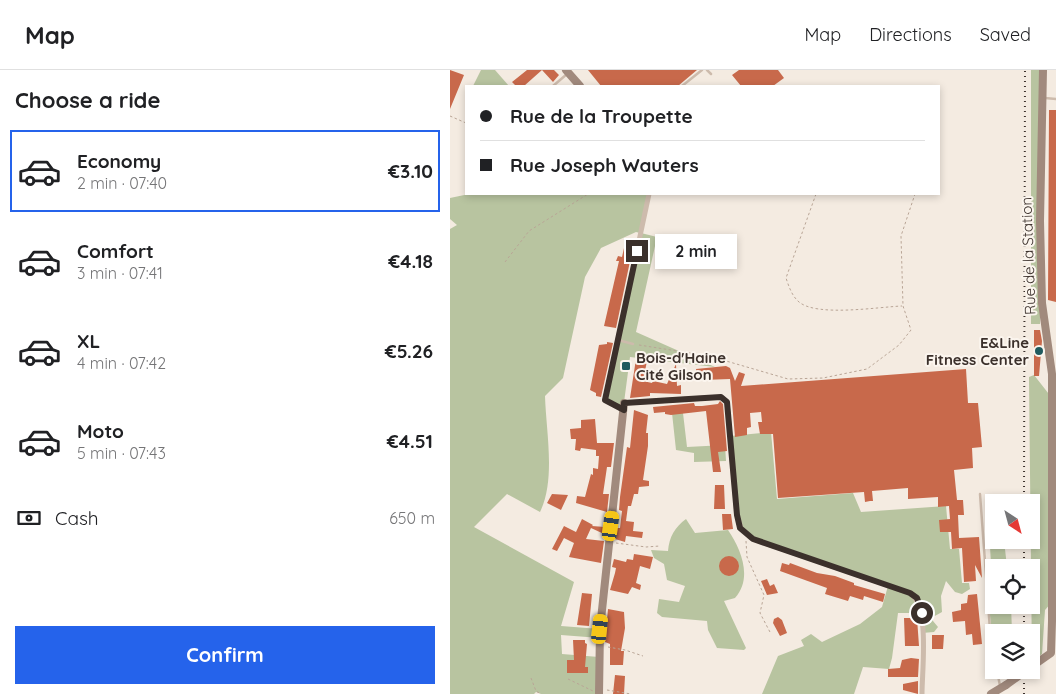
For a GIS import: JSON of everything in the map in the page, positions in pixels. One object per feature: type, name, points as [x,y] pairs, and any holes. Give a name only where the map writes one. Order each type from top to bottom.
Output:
[{"type":"street","name":"Rue de la Station","points":[[1043,70],[1041,98],[1042,303],[1054,375],[1051,654]]},
{"type":"street","points":[[568,71],[575,85]]},
{"type":"street","points":[[649,195],[605,400],[624,407],[721,397],[727,402],[737,515],[740,528],[746,535],[910,593],[917,598],[922,613],[922,694]]},
{"type":"street","points":[[598,692],[599,647],[608,542],[624,407]]},
{"type":"street","points":[[1040,662],[1051,654]]},
{"type":"street","points":[[991,694],[1014,679]]},
{"type":"lane","points":[[683,85],[702,70]]},
{"type":"lane","points":[[707,70],[711,74]]},
{"type":"lane","points":[[554,85],[568,71]]},
{"type":"lane","points":[[1041,98],[1056,99]]},
{"type":"lane","points":[[618,340],[633,344]]},
{"type":"lane","points":[[980,494],[990,624]]},
{"type":"lane","points":[[1000,679],[1003,686]]},
{"type":"path","points":[[450,116],[465,123]]},
{"type":"path","points":[[505,262],[521,238],[534,226],[586,195]]},
{"type":"path","points":[[816,195],[786,278],[791,292],[800,303],[818,310],[903,306]]},
{"type":"path","points":[[633,344],[709,356],[788,379],[823,378],[867,369],[899,345],[911,330],[903,306],[901,236],[914,195]]},
{"type":"path","points":[[746,535],[748,558],[764,595],[760,613],[771,634]]},
{"type":"path","points":[[608,542],[646,547],[660,546]]},
{"type":"path","points":[[599,647],[625,650],[643,656]]},
{"type":"path","points":[[531,678],[536,691],[541,694]]},
{"type":"path","points":[[568,679],[598,692],[631,694]]},
{"type":"green space","points":[[481,70],[495,70],[508,85],[474,85]]},
{"type":"green space","points":[[1031,70],[1042,70],[1040,324],[1031,324]]},
{"type":"green space","points":[[465,195],[649,195],[641,233],[657,237],[636,332],[715,367],[630,357],[623,410],[607,403],[640,233],[636,232],[601,248],[585,277],[563,378],[545,396],[549,470],[545,499],[540,512],[507,494],[474,527],[574,582],[561,626],[600,629],[600,638],[561,635],[562,654],[599,657],[599,694],[541,694],[536,692],[534,694],[450,694],[450,229],[457,225],[450,219],[450,198]]},
{"type":"green space","points":[[1034,375],[1052,398],[1052,602],[1045,610],[1042,654],[1040,656],[1040,624],[1032,624],[1031,614],[1040,614],[1040,559],[1031,559],[1031,549],[1040,549],[1040,494],[1030,494],[1029,377]]},
{"type":"green space","points":[[672,413],[683,413],[687,447],[725,445],[726,461],[694,462],[694,453],[676,450]]},
{"type":"green space","points":[[771,432],[777,499],[853,493],[861,512],[946,506],[950,549],[959,549],[962,583],[969,583],[970,589],[962,594],[955,592],[946,581],[941,596],[942,612],[933,617],[933,621],[938,627],[934,632],[922,633],[922,613],[898,613],[889,669],[863,667],[854,694],[762,694],[778,656],[804,646],[801,640],[811,634],[822,642],[860,624],[882,607],[888,586],[753,539],[741,528],[730,436]]},
{"type":"green space","points":[[686,519],[695,533],[728,530],[741,555],[744,573],[743,582],[735,598],[724,601],[746,648],[744,650],[717,648],[708,630],[707,621],[662,617],[657,613],[659,599],[679,602],[685,586],[667,580],[664,564],[654,558],[651,550],[668,551],[673,533]]},
{"type":"green space","points":[[990,549],[1005,549],[1006,559],[991,559]]},
{"type":"green space","points":[[990,614],[1011,614],[1012,624],[991,624]]},
{"type":"building","points":[[450,70],[464,75],[450,109]]},
{"type":"building","points":[[527,70],[542,70],[525,85],[515,85],[512,82]]},
{"type":"building","points":[[542,70],[554,70],[559,75],[553,82]]},
{"type":"building","points":[[588,70],[697,70],[679,85],[600,85]]},
{"type":"building","points":[[739,70],[778,70],[784,78],[774,85],[740,85],[732,75]]},
{"type":"building","points":[[1049,110],[1056,110],[1056,302],[1048,300]]},
{"type":"building","points":[[628,246],[633,247],[616,328],[604,326],[619,261],[616,261],[618,256],[622,257],[624,248],[627,249]]},
{"type":"building","points":[[1034,330],[1040,330],[1042,341],[1039,376],[1034,376]]},
{"type":"building","points":[[607,342],[613,343],[601,397],[596,396],[596,393],[590,390],[599,345],[607,344]]},
{"type":"building","points":[[636,359],[647,361],[643,381],[652,383],[653,381],[667,384],[676,364],[677,386],[681,385],[681,394],[650,393],[650,396],[630,398]]},
{"type":"building","points":[[726,366],[730,368],[735,381],[739,372],[745,374],[741,386],[966,369],[968,403],[978,403],[982,447],[972,448],[973,468],[954,470],[957,500],[963,500],[964,515],[958,515],[959,538],[979,537],[982,578],[975,565],[976,581],[964,582],[962,548],[952,549],[951,532],[940,532],[939,520],[950,519],[949,506],[938,507],[938,497],[908,499],[908,488],[872,491],[873,501],[865,502],[864,492],[778,498],[773,434],[760,434],[758,422],[762,422],[761,412],[750,413],[751,427],[747,428],[747,435],[735,437],[730,379],[703,380],[702,376],[697,376],[696,369]]},
{"type":"building","points":[[720,401],[723,404],[727,451],[718,452],[721,472],[713,472],[706,411],[671,415],[665,414],[665,412],[654,413],[653,407],[694,403],[695,406],[702,406],[718,404]]},
{"type":"building","points":[[634,410],[648,415],[646,433],[648,433],[648,446],[643,480],[649,481],[649,486],[639,487],[638,494],[634,494],[631,506],[628,506],[626,521],[634,522],[633,531],[643,532],[642,538],[626,536],[625,542],[615,539],[616,528],[620,528],[622,511],[619,510],[620,497],[627,447],[630,448]]},
{"type":"building","points":[[595,419],[597,443],[614,443],[611,467],[607,467],[603,494],[609,494],[607,512],[576,503],[577,496],[585,497],[591,474],[593,475],[593,468],[598,469],[599,456],[596,456],[596,450],[581,448],[580,451],[575,450],[576,439],[571,439],[570,429],[581,428],[581,420]]},
{"type":"building","points":[[715,485],[724,485],[725,509],[714,509]]},
{"type":"building","points":[[552,494],[568,495],[561,510],[547,503]]},
{"type":"building","points":[[722,514],[731,514],[733,529],[723,530]]},
{"type":"building","points":[[582,519],[592,526],[605,527],[604,534],[591,528],[586,539],[604,541],[601,563],[569,557],[574,543],[564,538],[557,551],[552,549],[564,526],[576,532]]},
{"type":"building","points":[[634,554],[653,557],[650,569],[640,566],[636,583],[641,585],[640,590],[632,587],[628,594],[610,590],[616,568],[612,567],[614,559],[626,562],[627,559],[633,560]]},
{"type":"building","points":[[729,556],[736,559],[739,566],[736,573],[729,576],[722,573],[719,566],[722,559]]},
{"type":"building","points":[[782,563],[789,565],[790,563],[817,573],[835,576],[854,583],[854,585],[885,594],[883,602],[864,596],[863,600],[850,596],[848,601],[825,594],[827,588],[780,571]]},
{"type":"building","points":[[767,579],[770,586],[774,584],[778,593],[767,595],[761,581]]},
{"type":"building","points":[[582,593],[592,594],[589,626],[577,625]]},
{"type":"building","points":[[977,594],[982,644],[973,645],[972,634],[966,635],[965,621],[953,622],[952,612],[961,610],[961,604],[967,603],[968,595]]},
{"type":"building","points":[[608,609],[624,612],[625,628],[621,651],[624,651],[623,665],[610,665],[610,644],[605,642]]},
{"type":"building","points":[[778,617],[782,620],[787,633],[780,636],[773,623],[774,619]]},
{"type":"building","points":[[904,618],[917,618],[919,646],[905,646]]},
{"type":"building","points":[[932,635],[944,635],[943,649],[932,649]]},
{"type":"building","points":[[573,640],[585,640],[587,644],[585,667],[588,667],[588,673],[567,673],[567,660],[574,660]]},
{"type":"building","points":[[919,659],[918,677],[888,677],[888,669],[900,668],[902,660]]},
{"type":"building","points":[[615,675],[625,676],[624,694],[613,694]]},
{"type":"building","points":[[918,681],[918,694],[903,690],[903,684]]},
{"type":"railway","points":[[1024,494],[1025,70]]},
{"type":"railway","points":[[1024,549],[1024,559]]},
{"type":"railway","points":[[1024,614],[1024,624]]},
{"type":"railway","points":[[1024,679],[1024,694]]},
{"type":"place","name":"E&Line Fitness Center","points":[[1039,351]]},
{"type":"place","name":"Bois-d'Haine Cité Gilson","points":[[626,366]]},
{"type":"route","points":[[637,251],[605,400],[607,403],[624,410],[624,403],[721,397],[727,402],[737,515],[740,528],[744,534],[753,539],[910,593],[917,598],[922,613]]}]
